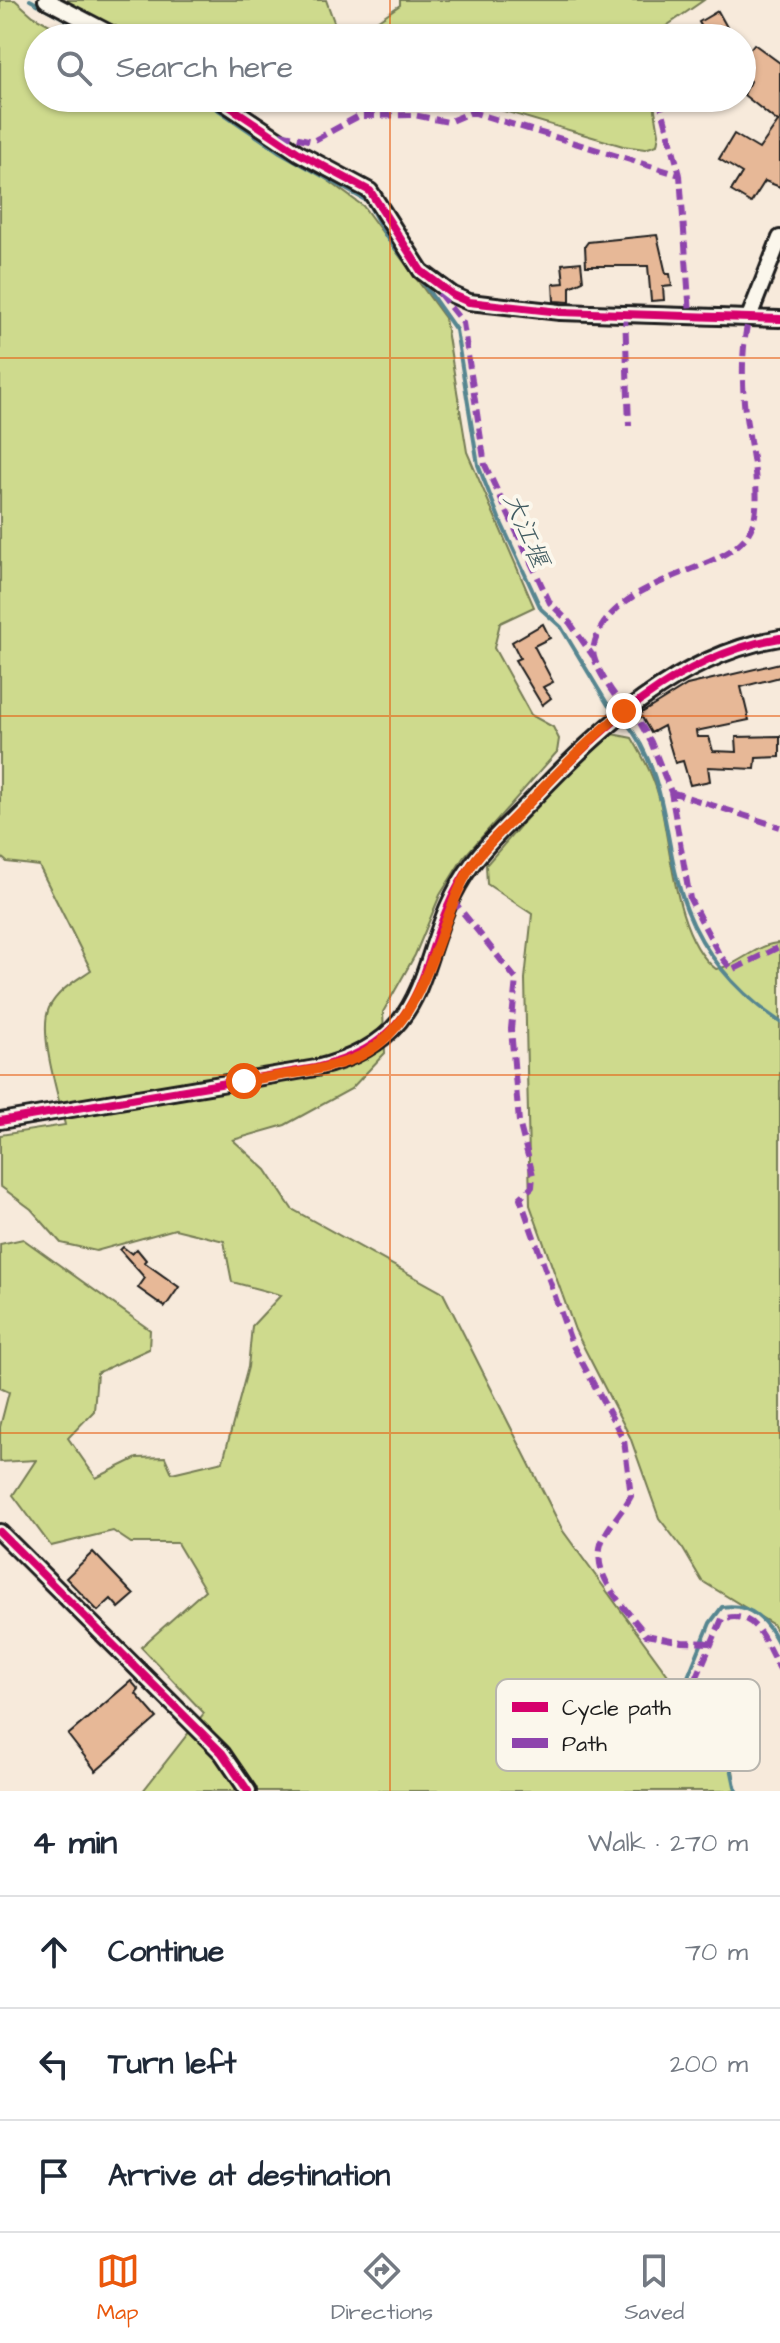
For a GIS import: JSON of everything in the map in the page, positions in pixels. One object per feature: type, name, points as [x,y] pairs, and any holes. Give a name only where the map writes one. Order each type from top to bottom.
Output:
[{"type":"street","points":[[46,0],[92,24]]},
{"type":"street","points":[[238,112],[299,153],[370,191],[421,271],[453,295],[469,302],[560,312],[780,319]]},
{"type":"street","points":[[749,317],[780,238]]},
{"type":"street","points":[[0,1121],[316,1068],[352,1060],[367,1051],[397,1025],[420,987],[452,899],[472,864],[618,716],[700,665],[780,638]]},
{"type":"street","points":[[0,1532],[222,1753],[248,1791]]},
{"type":"green space","points":[[0,0],[15,0],[48,24],[24,24],[24,112],[234,112],[363,206],[445,318],[467,452],[534,607],[500,623],[494,648],[531,715],[553,727],[559,739],[557,752],[463,858],[440,895],[415,955],[383,1012],[385,1053],[351,1089],[285,1125],[233,1140],[266,1170],[292,1209],[443,1293],[563,1531],[671,1679],[496,1679],[496,1771],[733,1771],[736,1791],[143,1791],[204,1713],[141,1647],[205,1590],[177,1543],[131,1543],[113,1531],[51,1546],[13,1495],[36,1460],[0,1462],[0,1427],[9,1392],[0,1388],[0,1244],[23,1239],[150,1330],[149,1349],[97,1373],[94,1411],[68,1438],[96,1478],[137,1458],[165,1457],[172,1473],[223,1461],[248,1367],[252,1326],[281,1295],[232,1282],[224,1241],[175,1229],[96,1251],[61,1243],[31,1209],[0,1186],[0,1135],[65,1125],[51,1066],[46,1019],[57,996],[91,970],[39,866],[7,862],[0,856]]},
{"type":"green space","points":[[62,0],[326,0],[335,24],[107,24]]},
{"type":"green space","points":[[400,0],[704,0],[669,24],[372,24],[400,5]]},
{"type":"green space","points":[[508,112],[655,112],[659,134],[657,145],[645,149],[623,146]]},
{"type":"green space","points":[[612,734],[632,738],[653,779],[677,893],[692,937],[703,955],[716,969],[780,943],[780,1637],[772,1624],[702,1581],[659,1518],[630,1437],[575,1330],[530,1205],[525,979],[532,914],[487,884],[486,865],[555,786]]},
{"type":"building","points":[[718,11],[725,24],[700,24]]},
{"type":"building","points":[[756,45],[780,63],[780,187],[765,181],[751,203],[731,191],[742,173],[719,159],[734,134],[759,149],[778,122],[756,105]]},
{"type":"building","points":[[657,235],[672,286],[663,287],[664,300],[651,301],[648,266],[586,266],[585,246],[588,242]]},
{"type":"building","points":[[581,262],[583,281],[570,287],[570,302],[554,301],[553,284],[564,283],[562,264]]},
{"type":"building","points":[[543,624],[550,638],[534,646],[553,682],[543,687],[551,698],[542,705],[515,660],[520,658],[512,642]]},
{"type":"building","points":[[780,663],[780,677],[741,687],[749,720],[696,731],[697,737],[709,737],[713,751],[737,752],[736,737],[780,736],[780,757],[756,758],[755,769],[708,767],[710,781],[690,785],[683,761],[675,763],[664,726],[651,733],[640,714],[687,685]]},
{"type":"building","points":[[123,1247],[132,1254],[137,1249],[146,1260],[144,1262],[179,1287],[165,1307],[138,1288],[145,1278],[120,1250]]},
{"type":"building","points":[[93,1552],[134,1595],[119,1608],[111,1599],[98,1611],[66,1578]]},
{"type":"building","points":[[131,1681],[139,1690],[136,1694],[157,1718],[96,1771],[68,1735]]},
{"type":"waterway","name":"大江堰","points":[[30,0],[74,24]]},
{"type":"waterway","name":"大江堰","points":[[221,112],[280,152],[367,201],[387,238],[412,269]]},
{"type":"waterway","name":"大江堰","points":[[418,276],[456,330],[478,465],[499,518],[541,609],[561,627],[608,705],[618,714]]},
{"type":"waterway","name":"大江堰","points":[[624,719],[650,765],[679,885],[695,927],[725,974],[780,1022]]},
{"type":"waterway","name":"大江堰","points":[[687,1679],[710,1623],[722,1607],[732,1606],[750,1611],[764,1622],[780,1646]]},
{"type":"waterway","name":"大江堰","points":[[732,1771],[736,1791]]},
{"type":"marked path","points":[[280,134],[313,141],[359,116],[414,115],[448,122],[472,112],[680,175],[690,315]]},
{"type":"marked path","points":[[663,112],[680,175]]},
{"type":"marked path","points":[[439,293],[463,323],[485,465],[550,603],[570,623],[593,656]]},
{"type":"marked path","points":[[625,313],[629,426]]},
{"type":"marked path","points":[[625,710],[603,678],[593,653],[597,635],[604,623],[638,593],[737,546],[754,521],[755,470],[743,380],[749,317]]},
{"type":"marked path","points":[[631,707],[651,742],[671,792],[690,899],[719,954],[732,970],[779,947]]},
{"type":"marked path","points":[[671,792],[780,827]]},
{"type":"marked path","points":[[452,899],[516,979],[511,1029],[519,1122],[533,1175],[532,1187],[520,1198],[572,1344],[624,1440],[631,1496],[603,1538],[599,1557],[601,1569],[613,1593],[646,1635],[682,1642],[713,1643]]},
{"type":"marked path","points":[[696,1679],[722,1619],[734,1617],[753,1624],[780,1669]]},
{"type":"cycle path","points":[[238,112],[299,153],[370,191],[421,271],[453,295],[469,302],[560,312],[780,319]]},
{"type":"cycle path","points":[[0,1121],[316,1068],[358,1053],[387,1034],[407,1011],[420,985],[440,926],[473,863],[557,774],[613,722],[674,678],[743,647],[780,638]]},
{"type":"cycle path","points":[[0,1532],[222,1753],[248,1791]]},
{"type":"route","points":[[244,1081],[352,1060],[383,1040],[397,1025],[420,987],[452,899],[472,864],[598,732],[624,711]]}]
